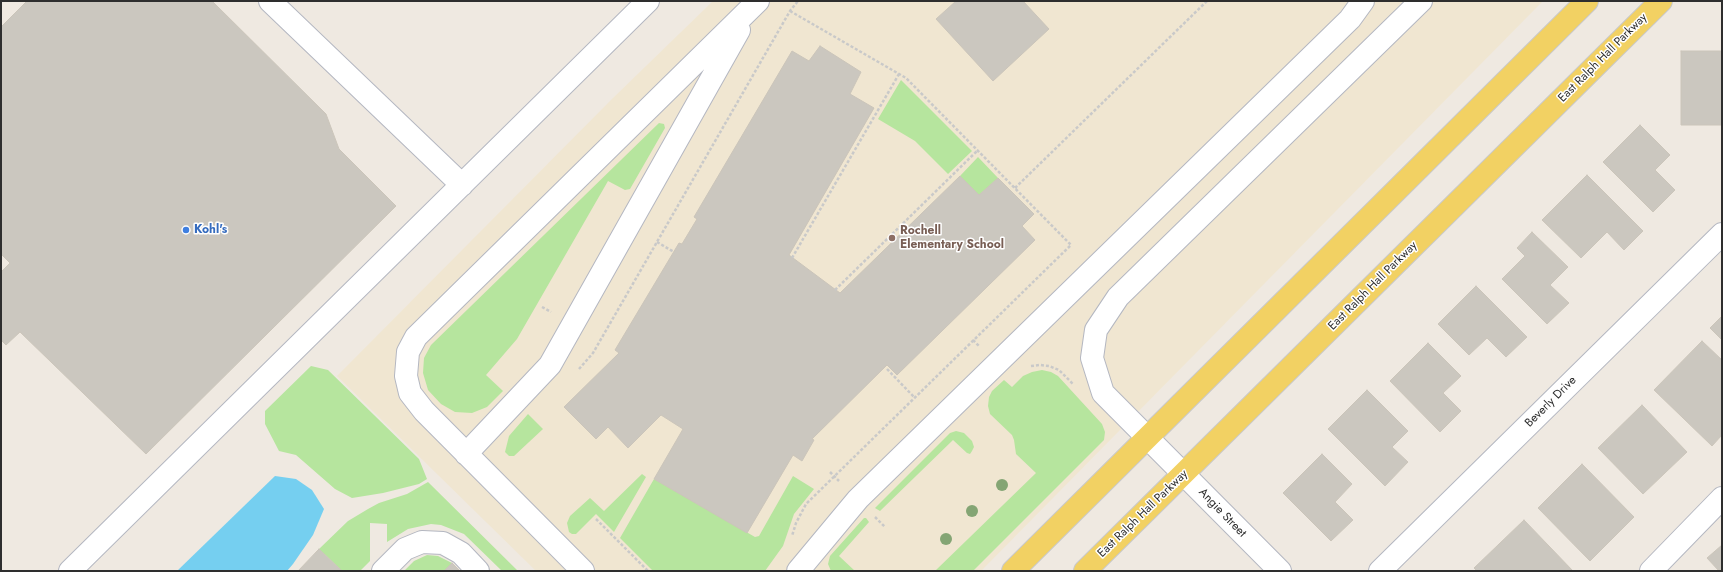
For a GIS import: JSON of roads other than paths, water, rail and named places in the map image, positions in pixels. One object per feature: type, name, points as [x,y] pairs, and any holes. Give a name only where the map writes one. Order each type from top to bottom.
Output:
[{"type":"main road","points":[[1014,571],[1587,1]]},
{"type":"main road","name":"East Ralph Hall Parkway","points":[[1085,571],[1661,1]]},
{"type":"street","points":[[270,1],[462,184]]},
{"type":"street","points":[[70,571],[648,1]]},
{"type":"street","points":[[798,571],[854,503],[1350,19],[1363,1]]},
{"type":"street","name":"Angie Street","points":[[1280,571],[1103,393],[1092,358],[1096,330],[1118,297],[1421,1]]},
{"type":"street","points":[[583,571],[424,411],[410,393],[406,376],[408,352],[416,337],[755,4]]},
{"type":"street","points":[[466,454],[550,365],[755,4]]},
{"type":"street","name":"Beverly Drive","points":[[1380,571],[1722,234]]},
{"type":"street","points":[[1651,571],[1722,498]]},
{"type":"street","points":[[383,571],[405,549],[422,542],[443,543],[461,553],[478,571]]},
{"type":"water","points":[[275,476],[296,479],[312,490],[324,509],[313,535],[287,571],[177,571]]},
{"type":"place","name":"Kohl's","points":[[186,230]]},
{"type":"place","name":"Rochell Elementary School","points":[[892,238]]}]
